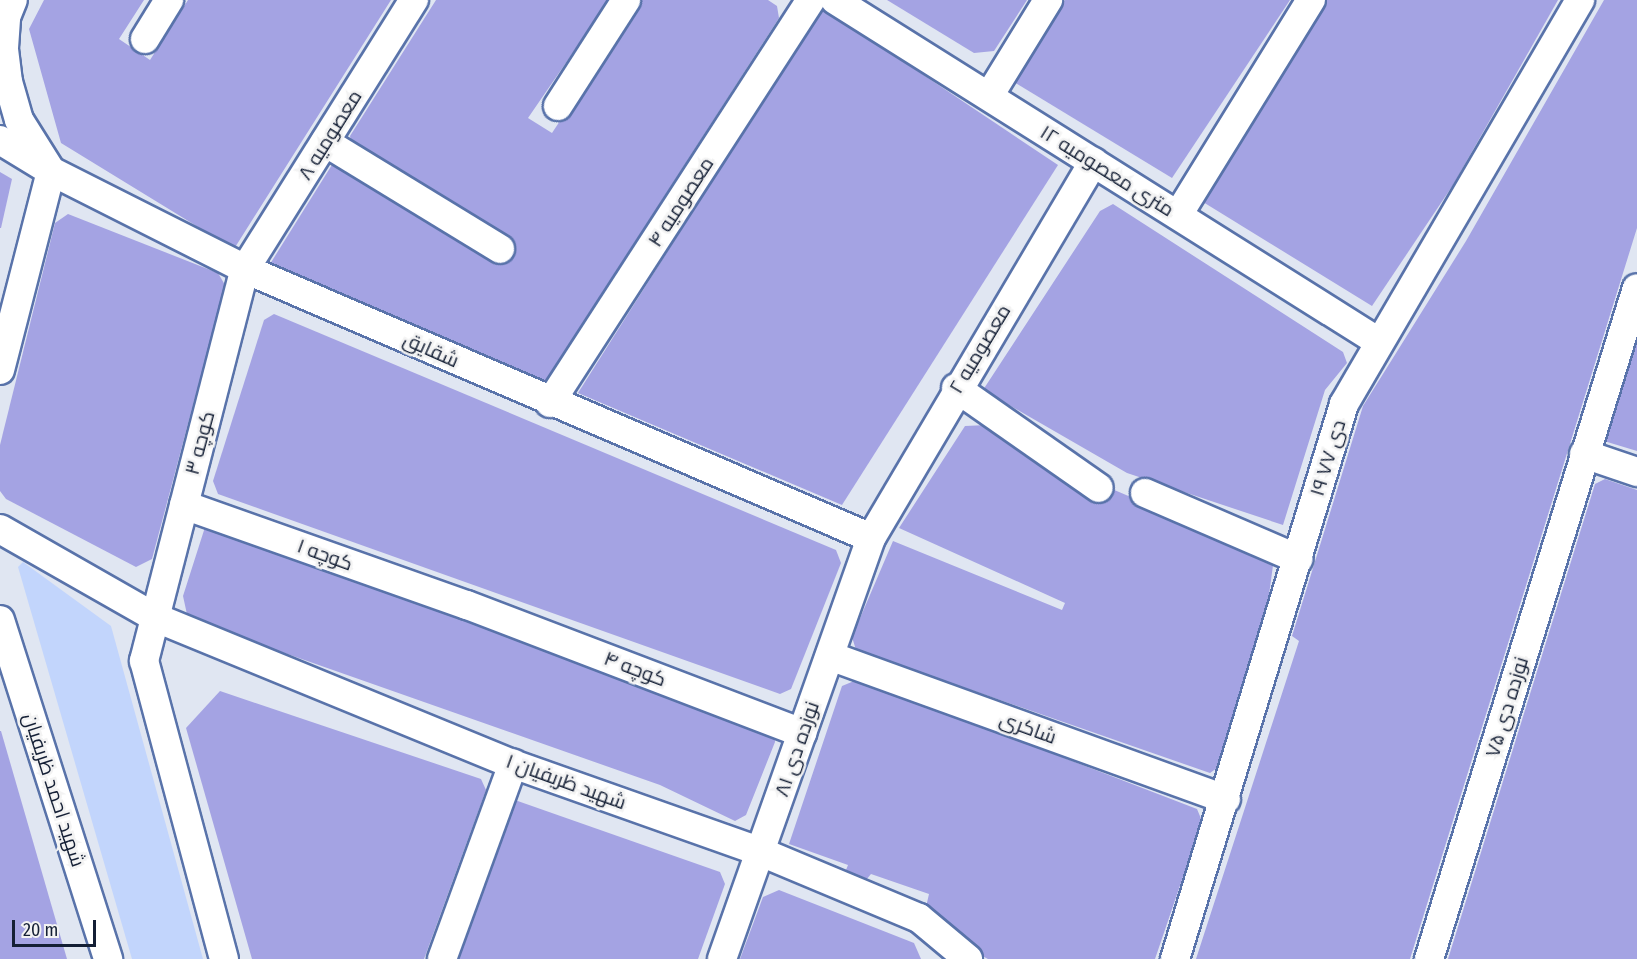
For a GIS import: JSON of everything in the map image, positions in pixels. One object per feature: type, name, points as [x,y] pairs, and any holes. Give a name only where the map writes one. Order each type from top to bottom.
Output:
[{"type":"street","points":[[145,39],[169,0]]},
{"type":"street","name":"معصومیه ۸","points":[[245,269],[414,0]]},
{"type":"street","points":[[558,106],[626,0]]},
{"type":"street","name":"معصومیه ۴","points":[[550,403],[812,0]]},
{"type":"street","name":"۱۲ متری معصومیه","points":[[836,0],[1379,342]]},
{"type":"street","points":[[989,96],[1048,0]]},
{"type":"street","points":[[1178,215],[1311,0]]},
{"type":"street","name":"۱۹ دی ۷۷","points":[[1175,959],[1226,799],[1344,404],[1580,0]]},
{"type":"street","points":[[0,370],[51,171],[19,120],[4,48],[6,13]]},
{"type":"street","name":"شقایق","points":[[0,140],[51,171],[245,269],[550,403],[871,538]]},
{"type":"street","points":[[325,142],[500,249]]},
{"type":"street","name":"معصومیه ۲","points":[[871,538],[956,388],[1094,162]]},
{"type":"street","name":"کوچه ۳","points":[[154,617],[245,269]]},
{"type":"street","name":"نوزده دی ۷۵","points":[[1429,959],[1637,288]]},
{"type":"street","points":[[956,388],[1099,488]]},
{"type":"street","points":[[1584,454],[1637,472]]},
{"type":"street","points":[[1145,493],[1298,559]]},
{"type":"street","name":"کوچه ۱","points":[[184,505],[467,605]]},
{"type":"street","name":"شهید ظریفیان ۱","points":[[0,529],[154,617],[513,764],[761,852],[918,918],[955,956]]},
{"type":"street","name":"نوزده دی ۸۱","points":[[722,959],[871,538]]},
{"type":"street","name":"کوچه ۴","points":[[467,605],[802,733]]},
{"type":"street","points":[[154,617],[144,662],[224,959]]},
{"type":"street","name":"شهید احمد ظریفیان","points":[[0,620],[108,959]]},
{"type":"street","name":"شاکری","points":[[830,656],[1226,799]]},
{"type":"street","points":[[442,959],[513,764]]},
{"type":"shaded area","points":[[23,562],[111,626],[203,959],[132,959],[18,567]]},
{"type":"building","points":[[44,0],[144,0],[119,39],[150,60],[188,0],[391,0],[234,249],[61,143],[29,29]]},
{"type":"building","points":[[436,0],[609,0],[528,118],[552,133],[640,0],[768,0],[777,6],[779,18],[545,382],[270,264],[335,160],[352,147],[350,136]]},
{"type":"building","points":[[887,0],[1027,0],[994,51],[974,53]]},
{"type":"building","points":[[1065,0],[1290,0],[1172,178],[1014,82]]},
{"type":"building","points":[[1327,0],[1558,0],[1453,185],[1372,306],[1203,202]]},
{"type":"building","points":[[1604,0],[1637,0],[1637,228],[1410,959],[1196,959],[1299,641],[1292,636],[1363,406],[1466,241]]},
{"type":"building","points":[[822,7],[1058,165],[842,505],[578,393]]},
{"type":"building","points":[[0,172],[12,179],[1,228],[0,228]]},
{"type":"building","points":[[1113,204],[1343,352],[1347,363],[1325,390],[1283,525],[1127,473],[983,390],[1100,211]]},
{"type":"building","points":[[68,214],[218,273],[225,285],[152,559],[136,567],[6,499],[0,491],[0,445],[55,223]]},
{"type":"building","points":[[274,314],[836,550],[841,563],[791,689],[780,694],[218,494],[213,481],[264,320]]},
{"type":"building","points":[[1637,342],[1637,451],[1604,441]]},
{"type":"building","points":[[987,425],[1112,489],[1274,558],[1264,632],[1217,768],[1210,773],[856,650],[852,637],[893,541],[1062,610],[1065,603],[899,528],[965,426]]},
{"type":"building","points":[[1605,479],[1637,490],[1637,959],[1448,959],[1595,484]]},
{"type":"building","points":[[206,524],[774,731],[775,742],[746,815],[735,821],[660,785],[188,619],[183,596]]},
{"type":"building","points":[[859,679],[1197,809],[1202,821],[1155,959],[988,959],[971,950],[926,907],[929,894],[871,874],[866,880],[846,870],[848,865],[789,844],[842,686]]},
{"type":"building","points":[[220,691],[481,779],[486,790],[424,959],[252,959],[186,728]]},
{"type":"building","points":[[1,731],[67,959],[0,959]]},
{"type":"building","points":[[512,799],[720,872],[725,884],[698,959],[455,959]]},
{"type":"building","points":[[779,890],[914,943],[921,959],[740,959],[763,897]]}]
